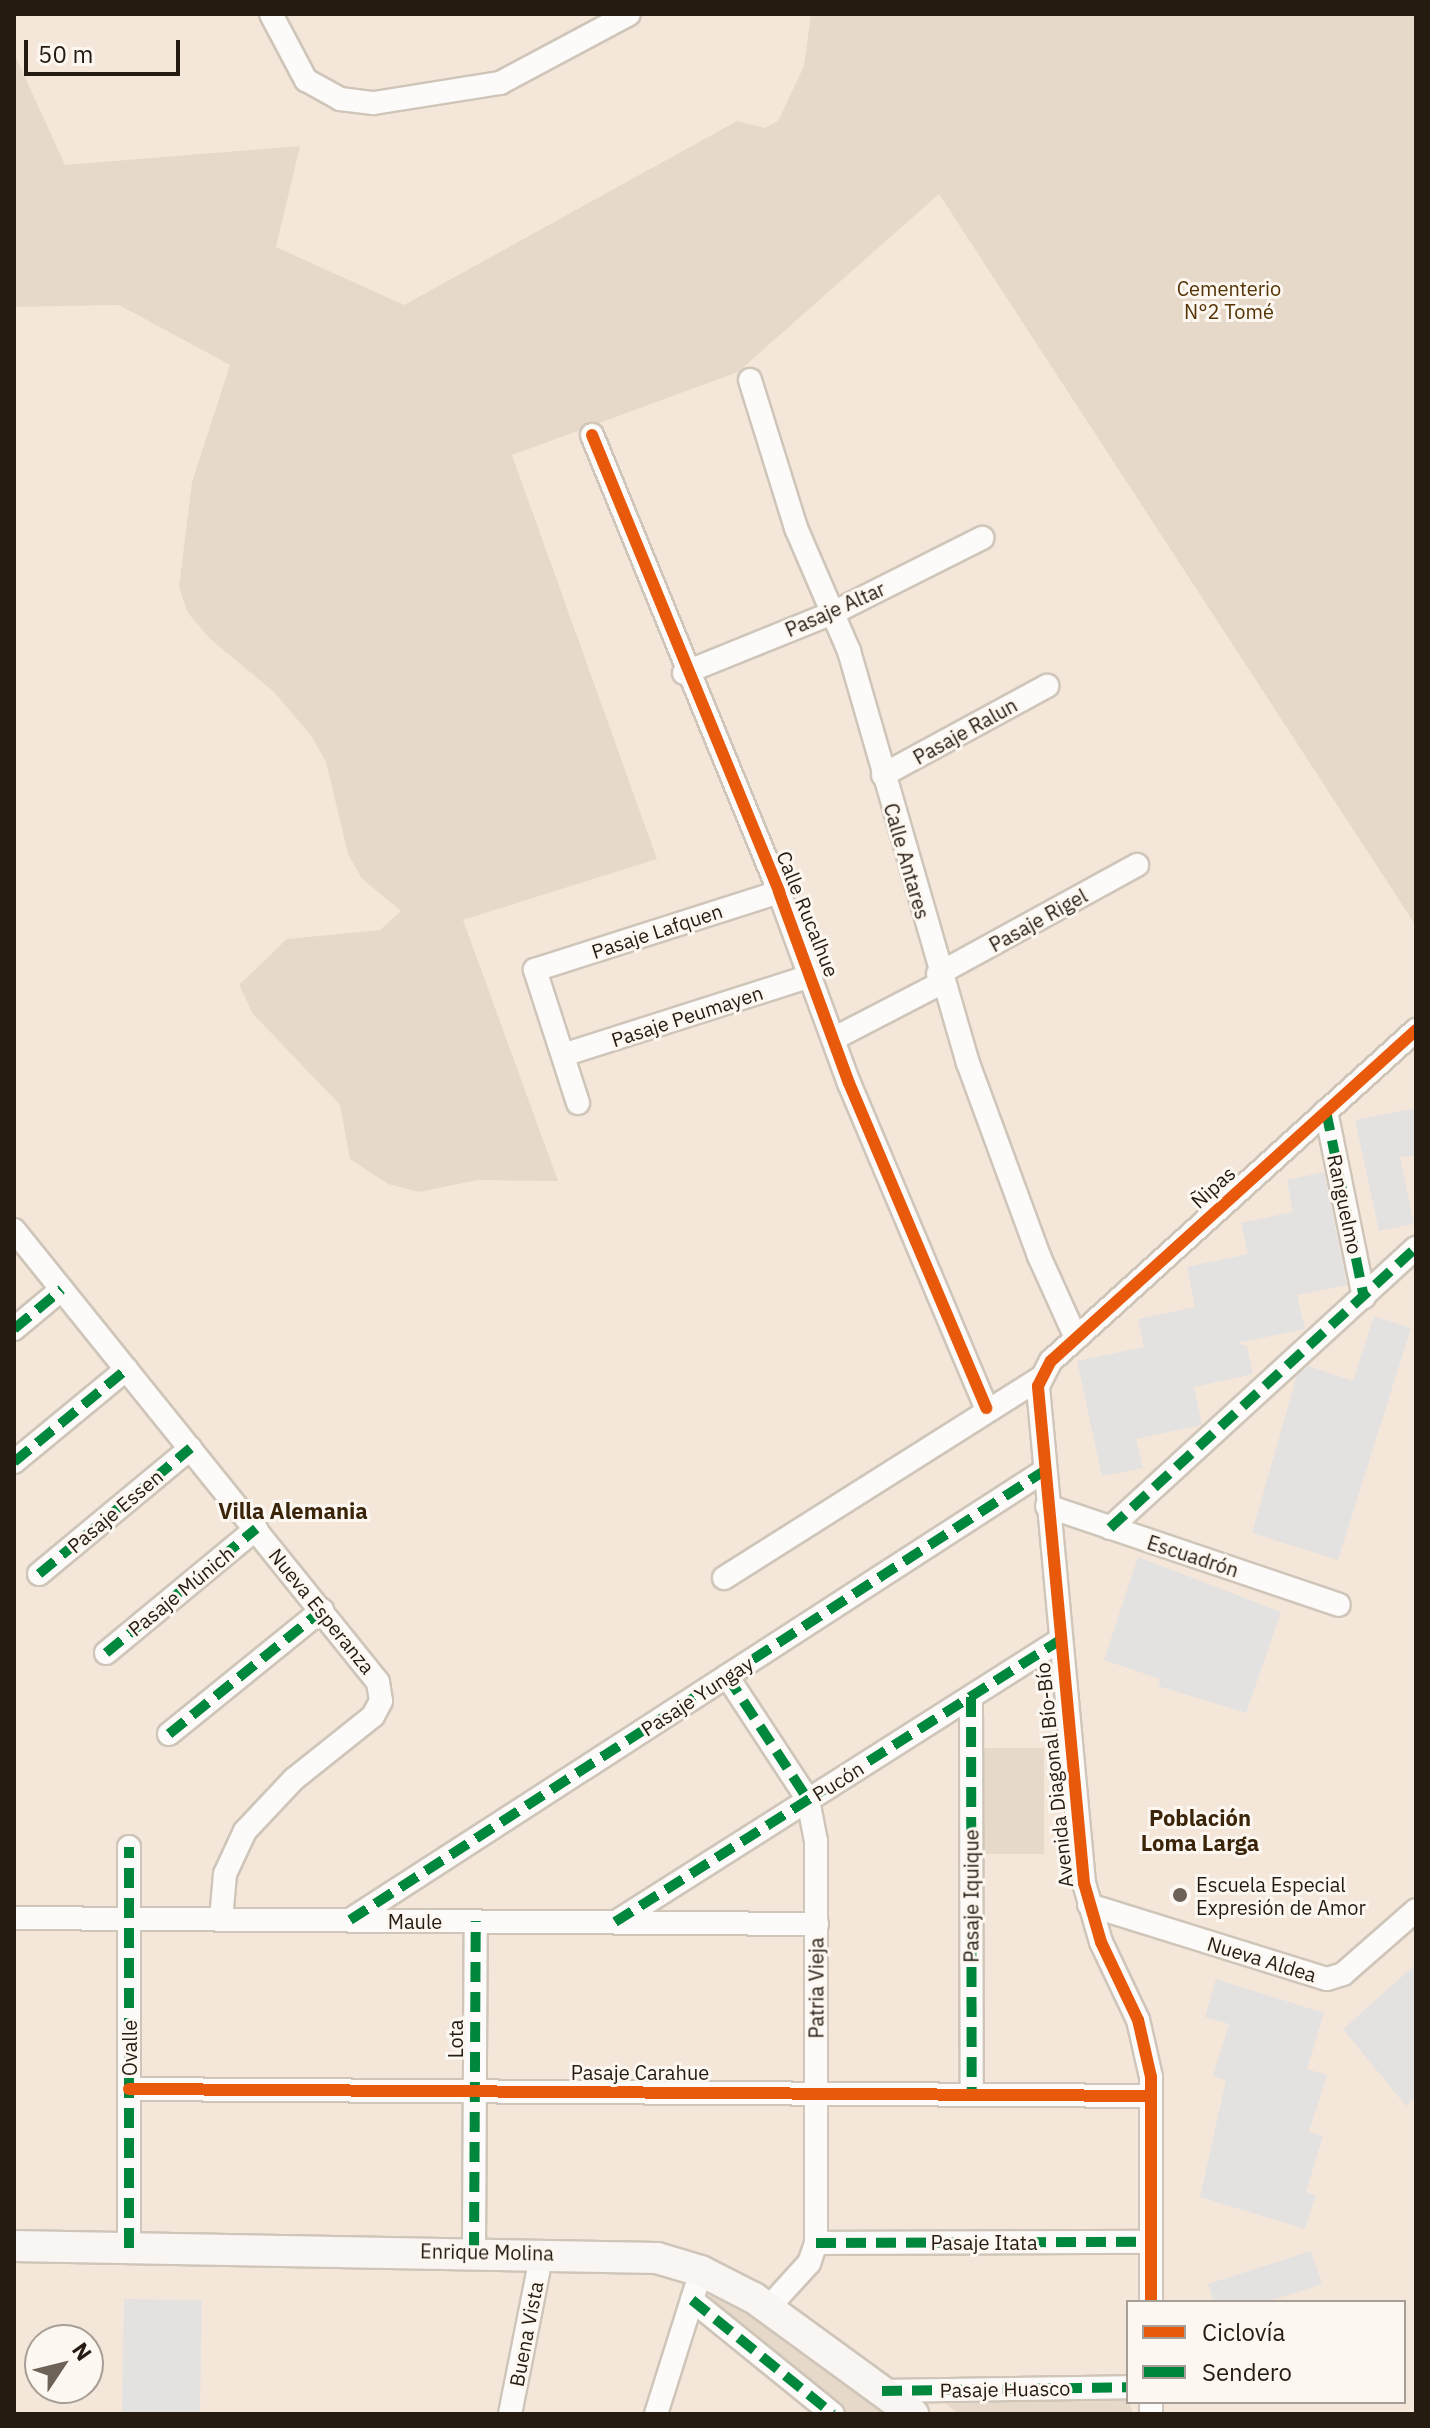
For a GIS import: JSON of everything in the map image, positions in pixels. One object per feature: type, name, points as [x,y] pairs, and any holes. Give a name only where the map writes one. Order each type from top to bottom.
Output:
[{"type":"main road","name":"Enrique Molina","points":[[14,2246],[636,2255],[701,2271],[768,2308],[913,2414]]},
{"type":"street","points":[[271,14],[306,80],[340,99],[374,103],[434,98],[500,83],[629,14]]},
{"type":"street","name":"Calle Antares","points":[[750,380],[796,528],[835,612],[940,978],[1039,1256],[1076,1338]]},
{"type":"street","name":"Calle Rucalhue","points":[[592,435],[684,673],[779,892],[986,1408]]},
{"type":"street","name":"Pasaje Altar","points":[[684,673],[835,612],[982,538]]},
{"type":"street","name":"Pasaje Ralun","points":[[883,775],[1047,686]]},
{"type":"street","name":"Pasaje Rigel","points":[[940,978],[1137,865]]},
{"type":"street","name":"Pasaje Lafquen","points":[[563,1055],[535,970],[779,892]]},
{"type":"street","name":"Pasaje Peumayen","points":[[563,1055],[811,976]]},
{"type":"street","points":[[835,1038],[940,978]]},
{"type":"street","name":"Ñipas","points":[[724,1578],[986,1408],[1040,1378],[1076,1338],[1416,1030]]},
{"type":"street","points":[[563,1055],[578,1103]]},
{"type":"street","name":"Ranguelmo","points":[[1326,1111],[1364,1297]]},
{"type":"street","name":"Nueva Esperanza","points":[[14,1230],[378,1682],[381,1701],[373,1716],[253,1819],[230,1858],[221,1920]]},
{"type":"street","points":[[1110,1528],[1416,1248]]},
{"type":"street","points":[[14,1329],[62,1289]]},
{"type":"street","points":[[14,1462],[127,1369]]},
{"type":"street","name":"Avenida Diagonal Bío-Bío","points":[[1040,1378],[1047,1506],[1089,1905],[1138,2020],[1151,2096],[1151,2300]]},
{"type":"street","name":"Pasaje Essen","points":[[39,1574],[191,1448]]},
{"type":"street","name":"Pasaje Yungay","points":[[350,1920],[1044,1471]]},
{"type":"street","name":"Escuadrón","points":[[1047,1506],[1339,1605]]},
{"type":"street","name":"Pasaje Múnich","points":[[106,1653],[256,1529]]},
{"type":"street","points":[[169,1734],[322,1610]]},
{"type":"street","name":"Pucón","points":[[615,1922],[1060,1640]]},
{"type":"street","name":"Patria Vieja","points":[[727,1676],[808,1800],[816,1841],[816,2243],[809,2263],[768,2308]]},
{"type":"street","name":"Pasaje Iquique","points":[[971,1697],[972,2095]]},
{"type":"street","name":"Ovalle","points":[[129,1847],[129,2248]]},
{"type":"street","name":"Nueva Aldea","points":[[1089,1905],[1327,1979],[1343,1974],[1416,1910]]},
{"type":"street","name":"Maule","points":[[14,1918],[817,1924]]},
{"type":"street","name":"Lota","points":[[474,2252],[476,1921]]},
{"type":"street","name":"Pasaje Carahue","points":[[129,2089],[1151,2096]]},
{"type":"street","name":"Pasaje Itata","points":[[816,2243],[1151,2242]]},
{"type":"street","name":"Buena Vista","points":[[510,2414],[542,2253]]},
{"type":"street","points":[[656,2414],[701,2271]]},
{"type":"street","points":[[692,2300],[833,2414]]},
{"type":"street","name":"Pasaje Huasco","points":[[882,2391],[1126,2387]]},
{"type":"green space","name":"Cementerio N°2 Tomé","points":[[811,14],[1416,14],[1416,926],[939,194],[738,372],[512,455],[657,859],[463,920],[558,1181],[478,1180],[419,1192],[388,1184],[350,1159],[340,1105],[253,1014],[239,985],[287,939],[380,930],[401,911],[362,879],[348,854],[326,762],[312,737],[274,692],[210,639],[188,613],[179,587],[192,482],[230,365],[119,305],[14,307],[14,53],[65,165],[300,146],[276,247],[404,305],[737,121],[765,128],[778,121],[804,66]]},
{"type":"green space","points":[[984,1748],[1044,1748],[1044,1854],[984,1854]]},
{"type":"green space","points":[[715,2289],[729,2295],[891,2414],[842,2414],[706,2305]]},
{"type":"green space","points":[[1126,2398],[1133,2414],[958,2414],[941,2400]]},
{"type":"building","points":[[1416,1108],[1416,1156],[1400,1157],[1414,1224],[1379,1231],[1355,1120]]},
{"type":"building","points":[[1324,1172],[1347,1285],[1297,1295],[1305,1329],[1237,1343],[1247,1346],[1253,1374],[1194,1387],[1202,1425],[1136,1439],[1143,1468],[1102,1476],[1077,1361],[1144,1347],[1138,1319],[1195,1307],[1187,1267],[1248,1254],[1241,1223],[1293,1212],[1287,1180]]},
{"type":"building","points":[[1374,1316],[1411,1328],[1338,1560],[1252,1533],[1297,1375],[1308,1366],[1353,1381]]},
{"type":"building","points":[[1138,1557],[1281,1612],[1246,1713],[1158,1686],[1160,1679],[1104,1660]]},
{"type":"building","points":[[1416,1964],[1416,2097],[1406,2106],[1343,2029]]},
{"type":"building","points":[[1216,1979],[1324,2013],[1307,2069],[1327,2075],[1309,2132],[1323,2136],[1306,2192],[1316,2195],[1305,2229],[1200,2197],[1226,2080],[1213,2076],[1229,2024],[1205,2017]]},
{"type":"building","points":[[1311,2251],[1322,2284],[1272,2300],[1213,2300],[1208,2284]]},
{"type":"building","points":[[124,2299],[202,2300],[200,2414],[122,2414]]},
{"type":"marked path","points":[[1326,1111],[1364,1297]]},
{"type":"marked path","points":[[1110,1528],[1416,1248]]},
{"type":"marked path","points":[[14,1329],[62,1289]]},
{"type":"marked path","points":[[14,1462],[127,1369]]},
{"type":"marked path","points":[[39,1574],[191,1448]]},
{"type":"marked path","points":[[350,1920],[1044,1471]]},
{"type":"marked path","points":[[106,1653],[256,1529]]},
{"type":"marked path","points":[[169,1734],[322,1610]]},
{"type":"marked path","points":[[615,1922],[1060,1640]]},
{"type":"marked path","points":[[727,1676],[808,1800]]},
{"type":"marked path","points":[[971,1697],[972,2095]]},
{"type":"marked path","points":[[129,1847],[129,2248]]},
{"type":"marked path","points":[[474,2252],[476,1921]]},
{"type":"marked path","points":[[816,2243],[1151,2242]]},
{"type":"marked path","points":[[692,2300],[833,2414]]},
{"type":"marked path","points":[[882,2391],[1126,2387]]},
{"type":"cycle path","points":[[592,435],[779,892],[849,1083],[986,1408]]},
{"type":"cycle path","points":[[1151,2300],[1151,2077],[1138,2020],[1101,1942],[1084,1883],[1038,1386],[1051,1361],[1416,1030]]},
{"type":"cycle path","points":[[129,2089],[1151,2096]]},
{"type":"place","name":"Escuela Especial Expresión de Amor","points":[[1180,1895]]},
{"type":"district","name":"Villa Alemania","points":[[293,1511]]},
{"type":"district","name":"Población Loma Larga","points":[[1200,1830]]}]
